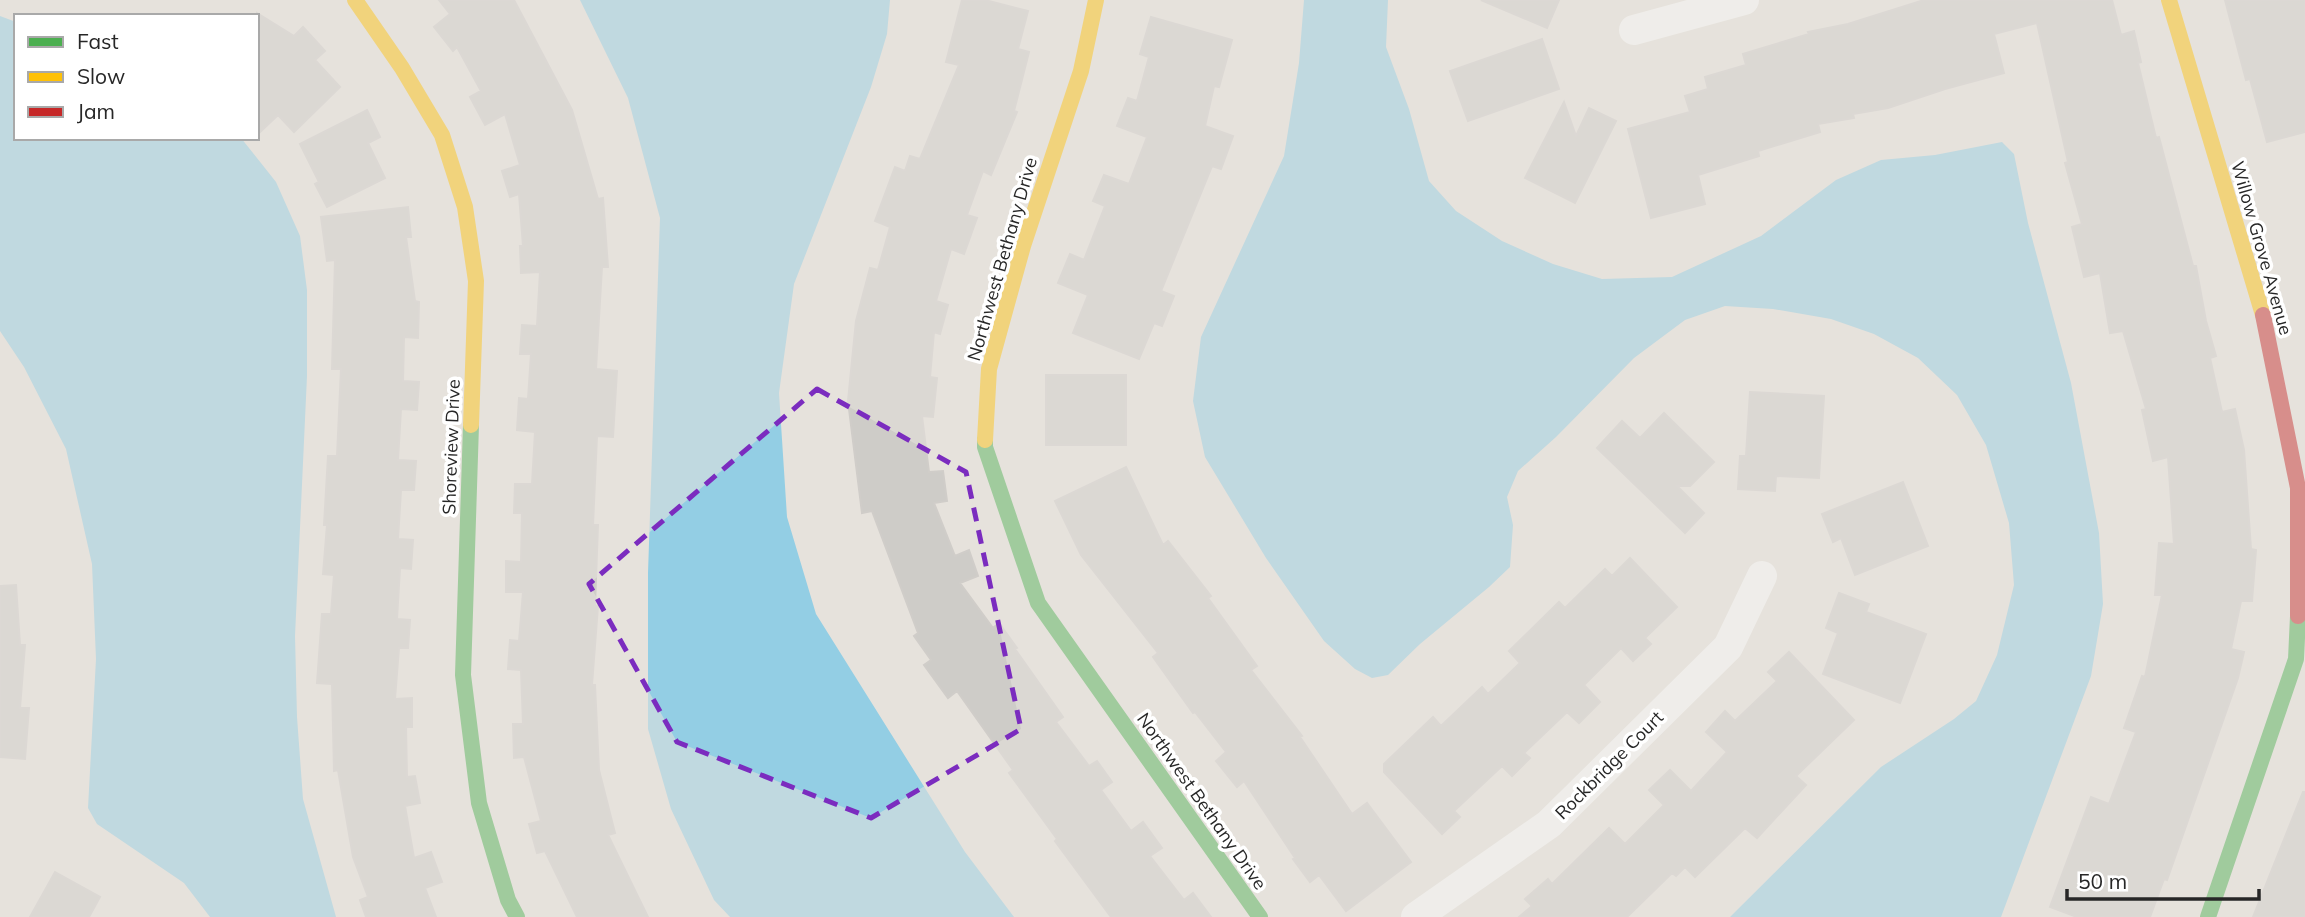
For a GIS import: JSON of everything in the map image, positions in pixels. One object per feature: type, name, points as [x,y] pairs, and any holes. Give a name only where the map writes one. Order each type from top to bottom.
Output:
[{"type":"street","name":"Shoreview Drive","points":[[355,0],[402,68],[442,135],[465,207],[476,281],[463,675],[479,803],[508,900],[517,917]]},
{"type":"street","name":"Northwest Bethany Drive","points":[[1096,0],[1081,71],[1023,246],[989,369],[985,447],[1038,603],[1260,917]]},
{"type":"street","points":[[1634,30],[1744,0]]},
{"type":"street","name":"Willow Grove Avenue","points":[[2169,0],[2266,327],[2298,488],[2299,598],[2296,659],[2208,917]]},
{"type":"street","name":"Rockbridge Court","points":[[1416,917],[1549,824],[1728,647],[1762,576]]},
{"type":"highlighted area","points":[[817,389],[966,472],[1021,729],[871,818],[677,742],[589,584]]},
{"type":"water","points":[[580,0],[890,0],[887,34],[871,87],[794,284],[779,393],[787,517],[816,614],[965,852],[1014,917],[730,917],[714,900],[671,809],[648,729],[648,573],[660,218],[628,98]]},
{"type":"water","points":[[1304,0],[1388,0],[1386,47],[1409,109],[1429,181],[1456,211],[1502,241],[1553,264],[1602,279],[1672,277],[1761,236],[1836,180],[1881,160],[1935,155],[2002,142],[2014,154],[2028,223],[2071,383],[2099,533],[2103,604],[2091,676],[2001,917],[1730,917],[1881,767],[1954,719],[1976,701],[1997,655],[2014,585],[2009,523],[1986,445],[1957,395],[1918,358],[1874,334],[1831,319],[1773,309],[1725,306],[1685,320],[1634,358],[1556,437],[1518,471],[1507,497],[1513,525],[1510,567],[1489,587],[1420,644],[1388,675],[1372,678],[1355,669],[1324,641],[1266,558],[1205,457],[1193,401],[1201,337],[1284,156],[1299,63]]},
{"type":"water","points":[[0,16],[14,21],[14,140],[243,140],[276,182],[300,236],[307,290],[307,376],[295,636],[297,717],[303,799],[336,917],[210,917],[184,883],[97,824],[88,808],[96,659],[92,564],[66,449],[24,367],[0,331]]},
{"type":"building","points":[[439,0],[514,0],[572,110],[598,199],[603,198],[608,267],[602,267],[596,369],[617,371],[613,437],[597,436],[593,525],[598,525],[595,606],[598,606],[592,685],[595,685],[599,770],[615,833],[608,835],[648,917],[577,917],[545,851],[537,853],[529,824],[541,821],[524,757],[514,758],[513,724],[523,724],[521,670],[508,669],[510,640],[519,641],[523,592],[506,592],[506,561],[521,562],[522,513],[514,513],[515,484],[532,484],[535,432],[517,430],[519,398],[528,399],[531,354],[520,354],[522,325],[537,326],[540,272],[521,273],[520,246],[523,246],[519,194],[510,197],[502,171],[520,165],[505,114],[485,125],[470,97],[481,91],[457,47],[453,51],[434,27],[450,14]]},
{"type":"building","points":[[962,0],[985,0],[1028,11],[1018,49],[1029,52],[1014,111],[1017,112],[991,175],[983,171],[967,215],[977,218],[964,254],[951,249],[936,301],[948,305],[940,334],[934,332],[930,377],[937,378],[933,417],[922,416],[929,472],[943,471],[947,501],[934,503],[955,556],[969,550],[978,576],[960,583],[993,628],[999,623],[1017,648],[1015,649],[1063,717],[1056,722],[1089,766],[1097,761],[1112,782],[1101,790],[1131,831],[1143,822],[1162,848],[1150,856],[1184,900],[1193,893],[1211,917],[1111,917],[1055,841],[1057,839],[1009,773],[1013,770],[957,691],[948,698],[924,665],[931,660],[914,636],[918,633],[872,511],[862,513],[848,401],[856,321],[870,268],[878,270],[890,227],[875,221],[895,167],[905,171],[910,156],[920,159],[959,65],[946,62]]},
{"type":"building","points":[[1481,0],[1559,0],[1547,28]]},
{"type":"building","points":[[1924,0],[2112,0],[2121,35],[2134,31],[2141,62],[2138,63],[2156,138],[2159,137],[2193,266],[2196,266],[2206,321],[2216,356],[2210,358],[2222,412],[2235,409],[2244,450],[2251,549],[2256,550],[2252,601],[2241,601],[2231,649],[2244,652],[2238,678],[2167,880],[2164,879],[2150,917],[2077,917],[2050,907],[2091,797],[2109,804],[2136,732],[2124,728],[2142,676],[2145,677],[2162,595],[2155,595],[2159,543],[2174,544],[2168,457],[2153,461],[2142,410],[2146,409],[2123,331],[2110,333],[2100,273],[2084,277],[2072,227],[2082,224],[2065,163],[2068,162],[2037,23],[1994,34],[2004,73],[1888,108],[1853,114],[1854,118],[1818,124],[1820,132],[1758,151],[1759,156],[1698,175],[1705,204],[1651,218],[1628,129],[1690,112],[1685,96],[1708,89],[1705,77],[1746,65],[1743,54],[1809,34],[1808,32],[1848,24]]},
{"type":"building","points":[[2225,0],[2305,0],[2305,132],[2267,142],[2250,79],[2246,80]]},
{"type":"building","points":[[259,14],[294,36],[303,27],[325,51],[315,60],[340,87],[294,132],[278,115],[259,133]]},
{"type":"building","points":[[1151,17],[1232,40],[1219,87],[1214,86],[1205,126],[1233,136],[1221,169],[1212,166],[1161,291],[1174,296],[1162,326],[1154,323],[1139,359],[1073,333],[1088,295],[1058,283],[1070,254],[1084,260],[1105,206],[1093,201],[1104,175],[1129,184],[1147,137],[1117,126],[1128,98],[1137,101],[1149,57],[1140,54]]},
{"type":"building","points":[[1542,39],[1559,89],[1468,121],[1450,71]]},
{"type":"building","points":[[1564,102],[1576,136],[1589,108],[1616,121],[1575,203],[1525,178]]},
{"type":"building","points":[[367,110],[380,137],[368,143],[385,178],[327,207],[315,184],[319,182],[300,144]]},
{"type":"building","points":[[408,207],[411,237],[406,237],[415,301],[419,302],[418,338],[404,337],[403,381],[419,382],[417,410],[401,409],[398,460],[416,461],[414,490],[401,490],[398,539],[413,540],[411,569],[400,568],[397,619],[410,620],[408,648],[399,648],[395,699],[412,698],[412,727],[406,727],[407,777],[415,776],[420,803],[405,806],[414,858],[431,852],[442,882],[425,888],[436,917],[366,917],[360,900],[368,897],[353,857],[338,770],[334,771],[332,684],[317,683],[322,614],[331,614],[334,575],[323,574],[327,525],[324,525],[328,456],[337,456],[341,369],[332,369],[335,260],[327,261],[321,217]]},
{"type":"building","points":[[1046,375],[1126,375],[1126,445],[1046,445]]},
{"type":"building","points":[[1750,392],[1824,396],[1819,478],[1776,476],[1775,491],[1738,489],[1740,456],[1746,456]]},
{"type":"building","points":[[1664,413],[1714,462],[1690,486],[1677,486],[1704,513],[1685,533],[1597,448],[1622,421],[1640,438]]},
{"type":"building","points":[[1126,467],[1163,545],[1168,541],[1211,596],[1208,598],[1257,666],[1251,670],[1302,736],[1300,737],[1352,814],[1367,803],[1411,862],[1346,911],[1319,875],[1310,882],[1244,781],[1237,787],[1216,761],[1226,752],[1195,712],[1193,713],[1153,657],[1158,653],[1081,555],[1055,501]]},
{"type":"building","points":[[1903,482],[1928,546],[1855,575],[1841,538],[1833,542],[1822,514]]},
{"type":"building","points":[[1630,558],[1677,607],[1645,638],[1651,644],[1633,661],[1621,648],[1584,685],[1600,702],[1579,723],[1567,712],[1524,753],[1530,758],[1512,776],[1502,766],[1454,811],[1460,817],[1442,834],[1384,772],[1384,764],[1433,717],[1441,726],[1482,687],[1488,694],[1520,663],[1509,651],[1559,602],[1565,608],[1605,569],[1612,576]]},
{"type":"building","points":[[16,585],[20,645],[25,645],[20,708],[29,708],[25,759],[0,757],[0,586]]},
{"type":"building","points":[[1839,593],[1869,604],[1866,612],[1926,634],[1900,703],[1823,674],[1838,633],[1826,628]]},
{"type":"building","points":[[1789,652],[1854,720],[1796,776],[1806,785],[1757,838],[1745,828],[1695,877],[1685,867],[1676,876],[1672,873],[1627,917],[1519,917],[1532,906],[1525,899],[1548,879],[1552,884],[1609,828],[1625,844],[1664,805],[1649,790],[1670,770],[1691,791],[1727,752],[1706,732],[1725,711],[1735,721],[1777,681],[1768,672]]},
{"type":"building","points":[[2303,792],[2305,917],[2253,917]]},
{"type":"building","points":[[55,872],[100,897],[89,917],[30,917]]},
{"type":"traffic: fast","points":[[471,425],[463,675],[479,803],[508,900],[517,917]]},
{"type":"traffic: fast","points":[[985,440],[985,447],[1038,603],[1260,917]]},
{"type":"traffic: fast","points":[[2208,917],[2296,659],[2298,616]]},
{"type":"traffic: slow","points":[[355,0],[402,68],[442,135],[465,207],[476,281],[471,425]]},
{"type":"traffic: slow","points":[[985,440],[989,369],[1023,246],[1081,71],[1096,0]]},
{"type":"traffic: slow","points":[[2169,0],[2263,315]]},
{"type":"traffic: jam","points":[[2263,315],[2298,488],[2298,616]]}]
